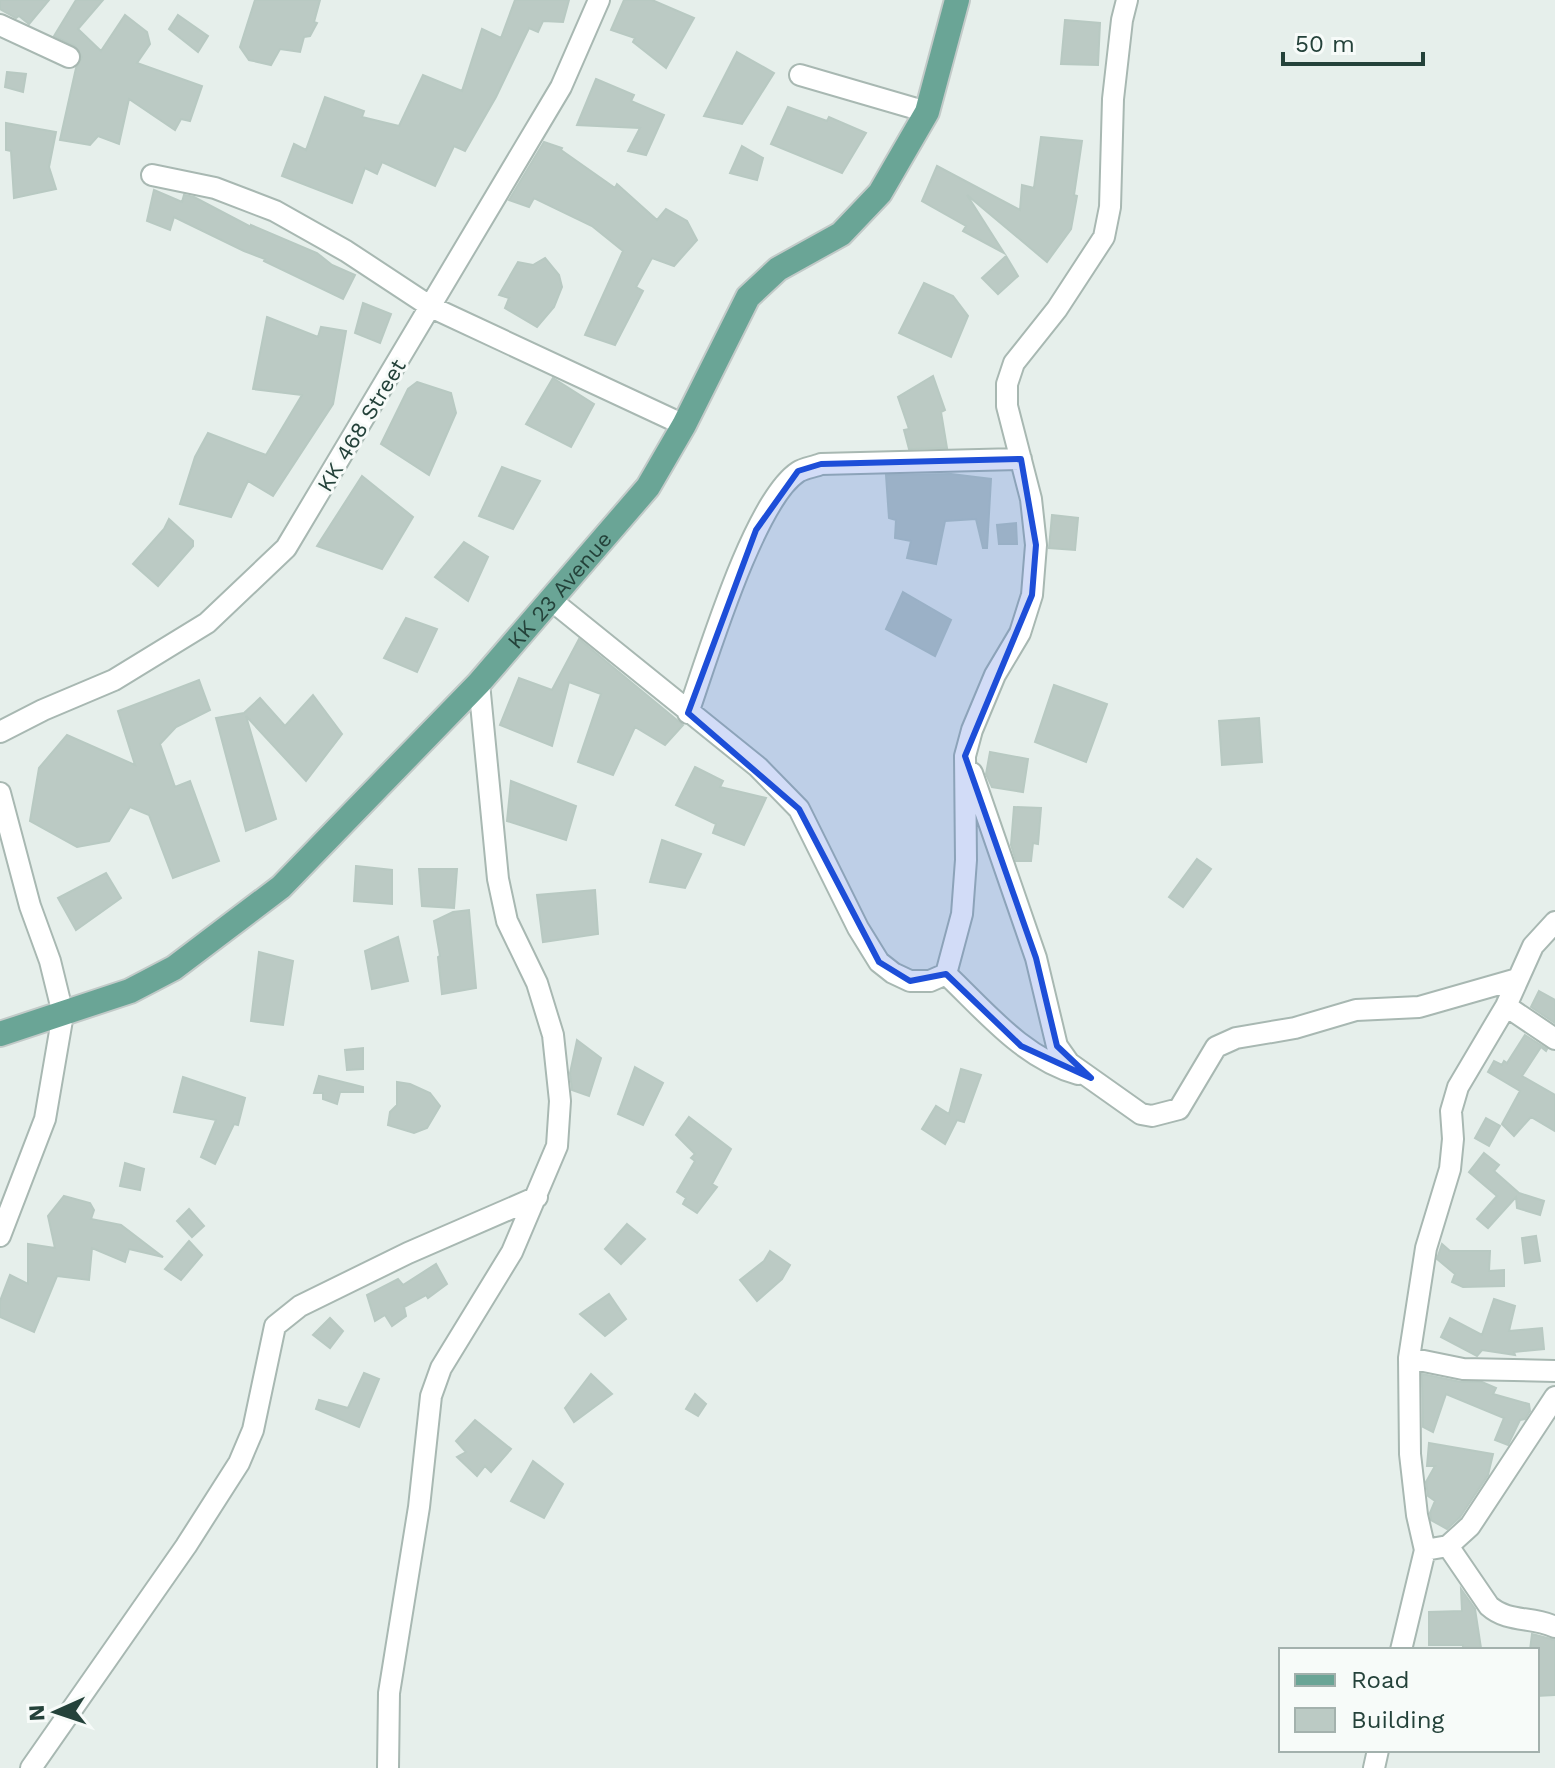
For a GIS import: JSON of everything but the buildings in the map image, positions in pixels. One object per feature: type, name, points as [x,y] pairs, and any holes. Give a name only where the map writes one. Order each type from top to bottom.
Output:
[{"type":"main road","name":"KK 23 Avenue","points":[[0,1034],[130,991],[174,968],[281,887],[479,683],[648,487],[684,425],[748,297],[778,269],[841,234],[880,193],[927,112],[957,0]]},
{"type":"street","name":"KK 468 Street","points":[[0,732],[114,680],[207,623],[286,548],[561,87],[599,0]]},
{"type":"street","points":[[946,974],[962,914],[966,860],[965,756],[972,730],[995,675],[1020,633],[1032,595],[1036,545],[1031,499],[1007,406],[1007,384],[1014,363],[1057,309],[1104,237],[1110,207],[1113,99],[1127,0]]},
{"type":"street","points":[[0,25],[69,57]]},
{"type":"street","points":[[800,75],[927,112]]},
{"type":"street","points":[[152,175],[215,188],[275,211],[346,251],[431,307],[684,425]]},
{"type":"street","points":[[688,713],[756,530],[778,492],[798,471],[821,464],[1021,459]]},
{"type":"street","points":[[551,600],[758,767],[799,809],[858,928],[879,962],[910,981],[930,981],[946,974]]},
{"type":"street","points":[[388,1768],[389,1693],[419,1507],[431,1396],[441,1368],[512,1252],[557,1146],[560,1101],[553,1035],[537,983],[507,921],[498,879],[479,683]]},
{"type":"street","points":[[965,756],[1036,958],[1057,1046],[1069,1063],[1141,1114],[1152,1116],[1179,1109],[1216,1047],[1236,1038],[1295,1028],[1356,1010],[1434,1004],[1517,979]]},
{"type":"street","points":[[0,793],[63,1014],[45,1119],[0,1236]]},
{"type":"street","points":[[1401,1648],[1425,1550],[1417,1515],[1410,1454],[1409,1358],[1426,1248],[1450,1169],[1453,1139],[1451,1111],[1458,1087],[1506,1006],[1533,946],[1555,922]]},
{"type":"street","points":[[946,974],[1021,1046],[1045,1062],[1091,1078]]},
{"type":"street","points":[[1506,1006],[1555,1039]]},
{"type":"street","points":[[31,1768],[186,1546],[239,1463],[253,1430],[275,1326],[300,1306],[408,1253],[537,1197]]},
{"type":"street","points":[[1409,1358],[1463,1369],[1555,1371]]},
{"type":"street","points":[[1425,1550],[1448,1546],[1470,1526],[1555,1397]]},
{"type":"street","points":[[1448,1546],[1497,1613],[1517,1619],[1544,1621],[1555,1627]]},
{"type":"highlighted area","points":[[1021,459],[1036,545],[1032,595],[965,756],[1036,958],[1057,1046],[1091,1078],[1021,1046],[946,974],[910,981],[879,962],[799,809],[688,713],[756,530],[798,471],[821,464]]}]
